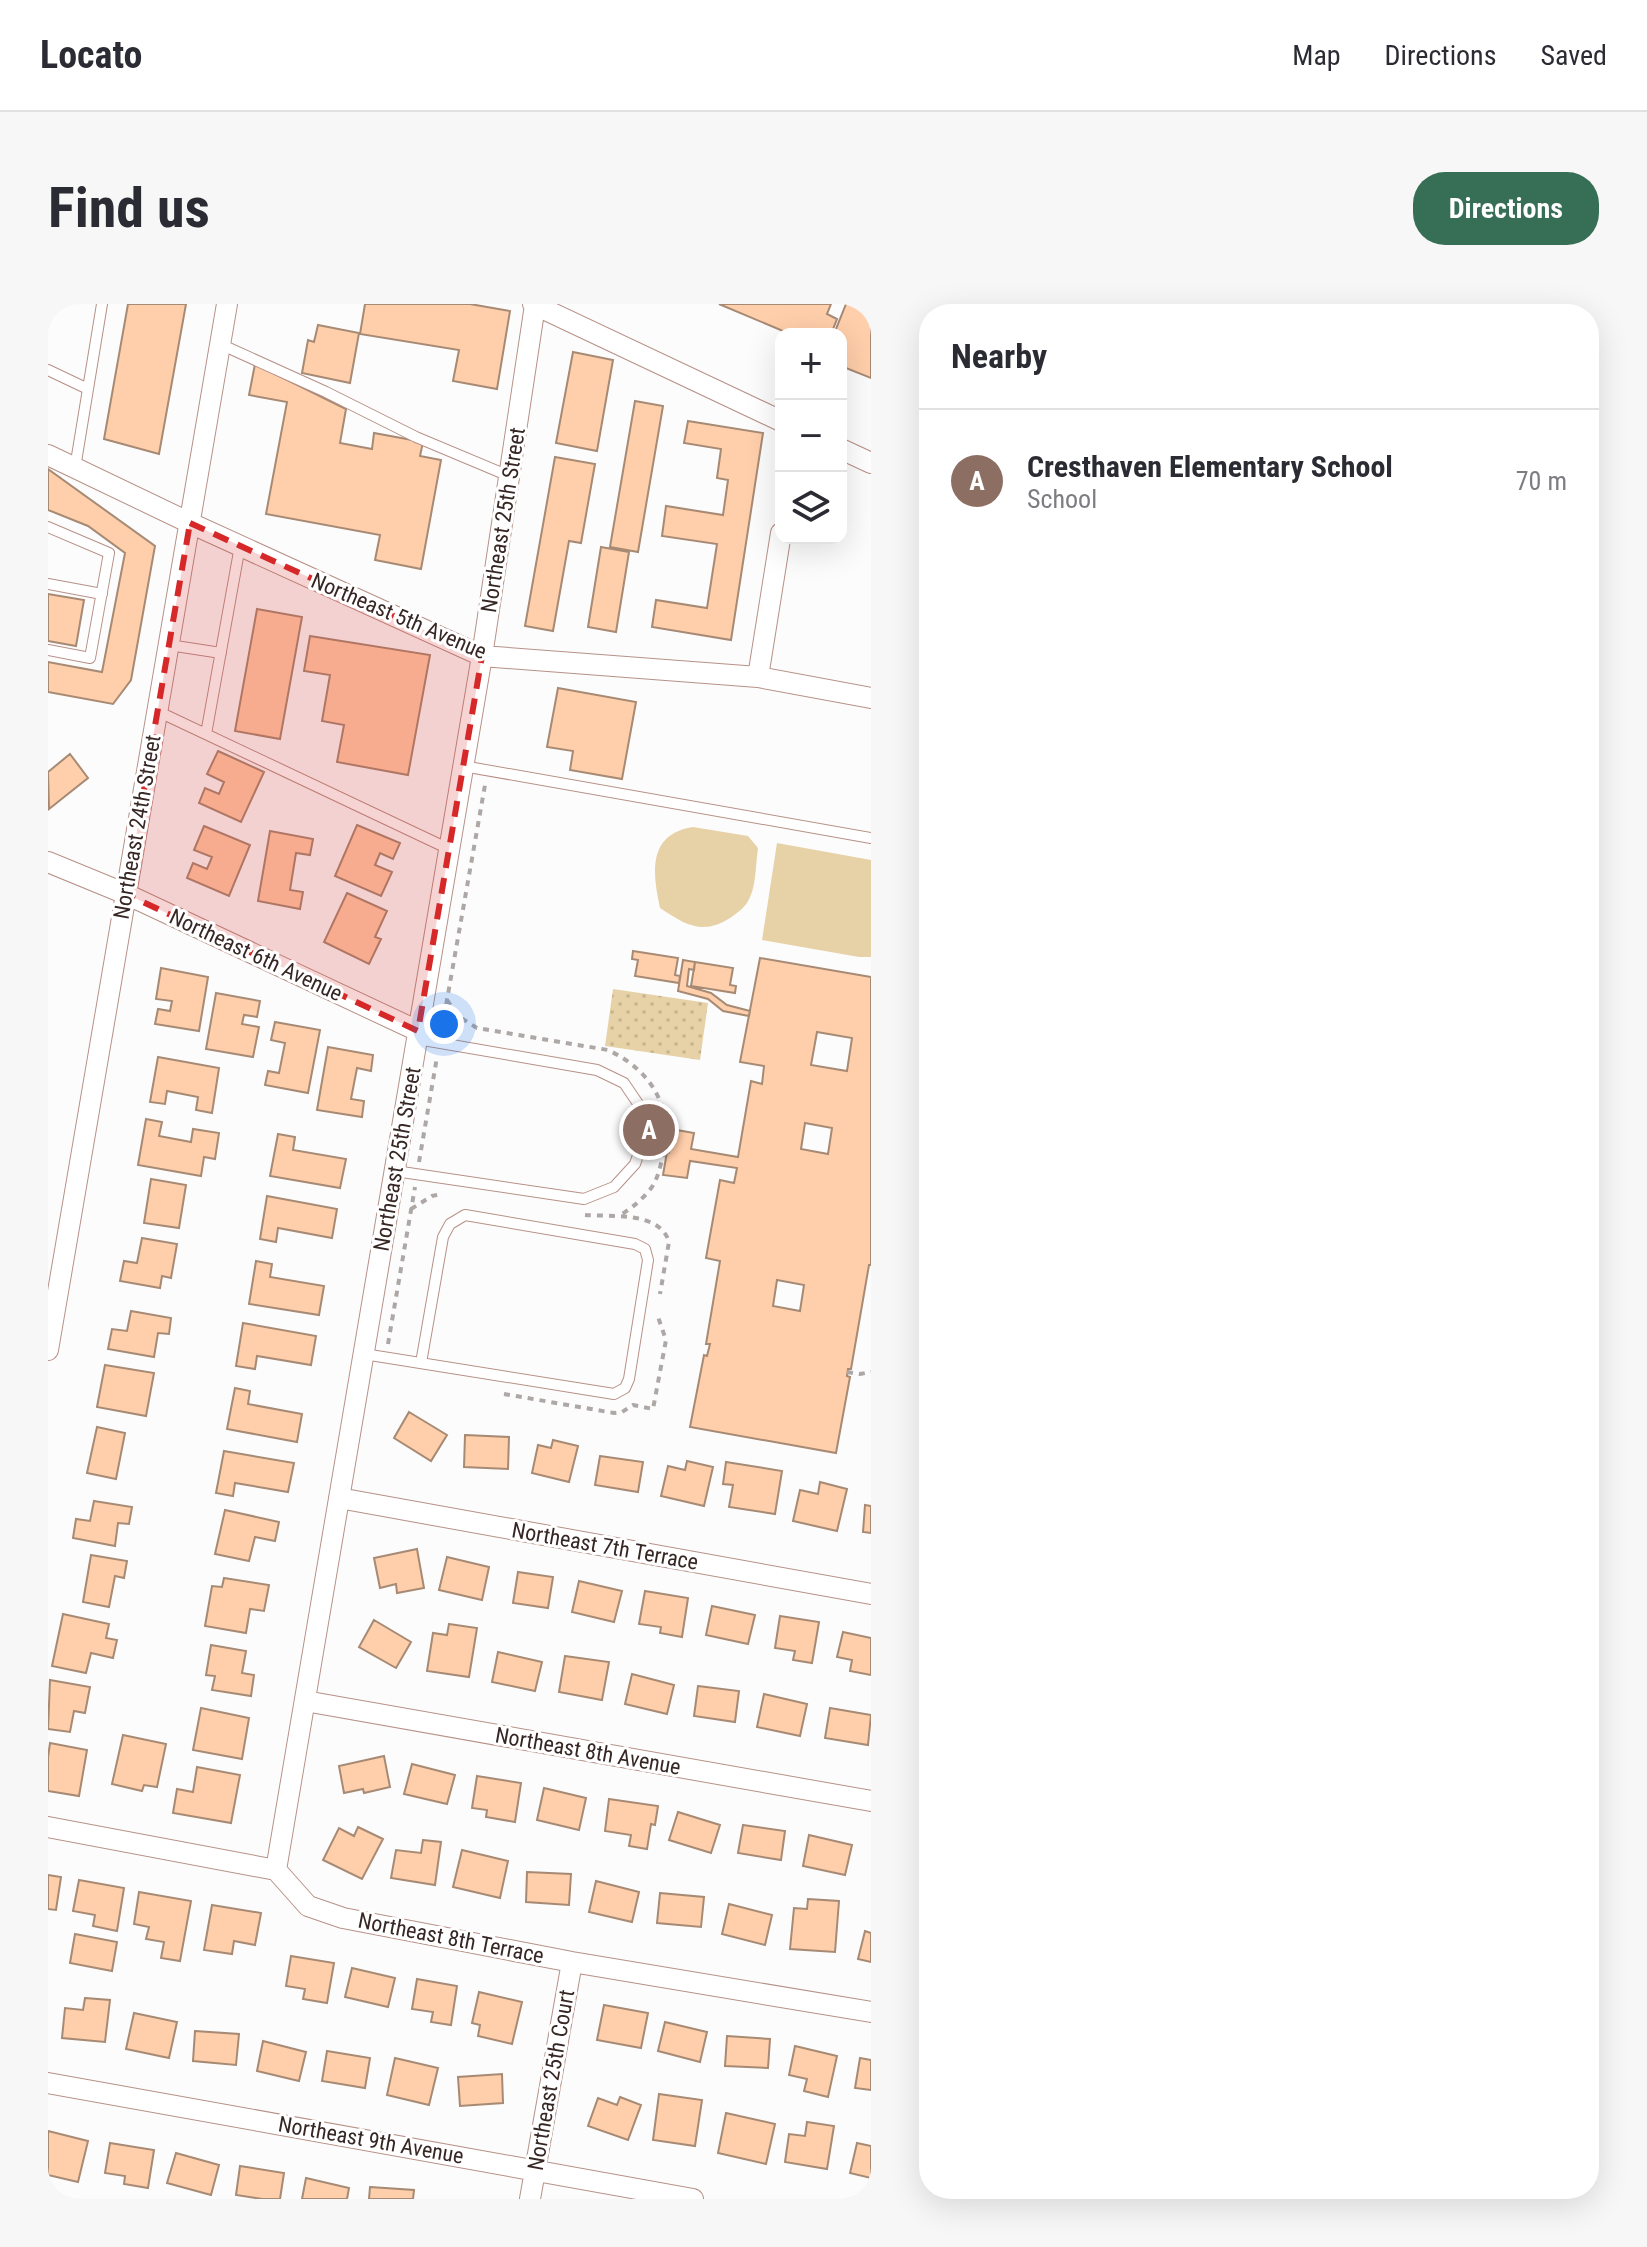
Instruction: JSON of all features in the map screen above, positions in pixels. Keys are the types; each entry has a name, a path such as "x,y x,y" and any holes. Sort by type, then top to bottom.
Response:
{"street":[{"name":"Northeast 24th Street","path":"48,1350 227,304"},
{"path":"534,304 775,418"},
{"name":"Northeast 25th Street","path":"276,1870 482,656 534,304"},
{"path":"847,452 871,463"},
{"name":"Northeast 5th Avenue","path":"48,455 482,656 758,677 871,698"},
{"path":"758,677 779,544"},
{"name":"Northeast 6th Avenue","path":"48,862 126,894 418,1035"},
{"name":"Northeast 7th Terrace","path":"339,1498 871,1594"},
{"name":"Northeast 8th Avenue","path":"305,1701 871,1801"},
{"path":"48,1827 276,1870"},
{"name":"Northeast 8th Terrace","path":"276,1870 308,1906 343,1918 572,1962 871,2012"},
{"name":"Northeast 25th Court","path":"530,2199 572,1962"},
{"name":"Northeast 9th Avenue","path":"48,2083 693,2199"}],"lane":[{"path":"75,468 102,304"},
{"path":"220,344 416,437 509,476"},
{"path":"48,370 88,389"},
{"path":"48,527 109,553 90,658 48,650"},
{"path":"206,734 240,546"},
{"path":"48,584 102,594"},
{"path":"169,645 221,653"},
{"path":"157,711 449,849"},
{"path":"463,766 871,838"},
{"path":"395,1171 584,1199 614,1187 635,1164 644,1138 641,1108 624,1083 611,1076 597,1070 440,1042 418,1035"},
{"path":"364,1354 614,1394 625,1388 629,1379 648,1260 645,1249 635,1244 465,1215 450,1224 443,1237 421,1363"}],"path":[{"path":"386,1358 487,771"},
{"path":"447,1000 458,1016 477,1028 608,1050 627,1059 643,1073 657,1095 665,1116 667,1135 661,1168 653,1186 635,1206 617,1218"},
{"path":"664,1151 676,1153"},
{"path":"499,1393 614,1413 633,1405 653,1409 666,1340 656,1317 669,1242 666,1234 650,1221 579,1215 572,1233"},
{"path":"847,1372 871,1372"}],"highlighted area":[{"path":"190,523 482,656 418,1031 126,894"}],"shaded area":[{"path":"693,827 748,836 758,848 754,887 749,900 733,916 713,926 687,924 660,908 655,868 661,846 678,831"},
{"path":"777,843 871,860 871,957 762,940"},
{"path":"613,989 708,1003 700,1060 605,1046"}],"building":[{"path":"128,304 186,304 159,454 104,439"},
{"path":"365,304 470,304 510,311 497,389 453,381 459,350 360,334"},
{"path":"719,304 831,304 827,314 837,319 833,328 776,328"},
{"path":"846,304 871,304 871,378 847,368 847,328 836,328"},
{"path":"318,325 359,333 350,383 302,373 308,340 314,342"},
{"path":"573,352 613,360 597,451 556,443"},
{"path":"255,364 346,409 340,443 372,449 374,433 423,442 420,456 441,460 421,569 375,560 380,535 266,514 287,402 249,395"},
{"path":"635,401 663,406 638,552 610,547"},
{"path":"688,421 763,433 731,640 652,627 656,600 707,608 717,544 662,536 666,506 723,515 728,480 717,478 721,449 684,443"},
{"path":"555,457 595,464 581,543 569,541 553,631 525,626"},
{"path":"48,469 155,546 131,680 113,704 48,692 48,662 102,672 125,553 88,526 48,510"},
{"path":"601,547 629,552 616,632 588,627"},
{"path":"48,594 84,600 76,646 48,641"},
{"path":"257,609 302,617 280,739 235,731"},
{"path":"310,636 430,655 408,775 337,762 344,725 322,721 330,675 304,671"},
{"path":"558,688 636,702 622,779 570,770 573,751 547,747"},
{"path":"218,751 264,772 241,822 199,803 205,788 219,794 224,782 207,774"},
{"path":"70,754 88,778 49,809 48,772"},
{"path":"357,825 400,843 393,859 380,853 375,865 392,872 381,896 335,876"},
{"path":"204,826 250,845 229,896 187,878 193,863 207,869 212,857 194,850"},
{"path":"270,831 313,839 310,855 296,853 290,890 303,892 300,909 258,901"},
{"path":"347,893 387,911 375,937 381,939 369,964 324,942"},
{"path":"633,951 678,958 675,975 680,976 679,983 635,976 638,960 632,959"},
{"path":"760,958 871,977 871,1265 851,1369 848,1369 847,1376 850,1377 836,1453 690,1427 704,1355 707,1356 710,1344 706,1344 720,1261 706,1258 720,1180 734,1183 737,1168 690,1161 687,1178 663,1175 671,1129 694,1133 691,1149 738,1157 751,1081 762,1084 764,1066 740,1062","holes":["817,1032 852,1038 847,1071 811,1065","805,1123 832,1128 828,1154 801,1149","777,1280 804,1285 800,1311 773,1306"]},
{"path":"683,960 695,962 694,970 689,969 687,986 711,993 727,1005 750,1011 749,1016 723,1011 708,999 678,991"},
{"path":"695,962 733,968 730,985 736,986 735,993 691,986"},
{"path":"161,968 208,977 199,1031 155,1024 158,1009 170,1011 172,1001 156,999"},
{"path":"216,993 260,1001 257,1017 244,1015 242,1024 259,1027 253,1057 206,1049"},
{"path":"275,1022 320,1030 308,1093 265,1085 268,1071 279,1073 285,1043 271,1040"},
{"path":"328,1047 373,1055 371,1071 357,1068 351,1099 364,1101 362,1117 317,1110"},
{"path":"158,1057 219,1068 212,1113 196,1110 198,1097 167,1091 165,1104 150,1102"},
{"path":"146,1119 162,1122 159,1136 191,1142 193,1129 219,1133 215,1159 204,1157 201,1176 138,1165"},
{"path":"278,1134 295,1137 293,1150 346,1159 340,1188 270,1176"},
{"path":"151,1179 186,1185 179,1228 144,1223"},
{"path":"267,1196 337,1209 332,1238 278,1228 276,1242 260,1239"},
{"path":"142,1238 177,1244 171,1278 162,1276 160,1288 120,1281 124,1261 137,1263"},
{"path":"256,1261 272,1264 270,1277 324,1286 319,1315 249,1304"},
{"path":"131,1311 171,1318 169,1334 158,1333 154,1357 108,1349 112,1329 127,1331"},
{"path":"243,1323 316,1336 311,1365 257,1356 255,1369 236,1366"},
{"path":"105,1365 154,1373 146,1416 97,1407"},
{"path":"235,1388 250,1391 248,1404 302,1414 297,1442 227,1429"},
{"path":"409,1412 447,1435 431,1461 394,1438"},
{"path":"97,1427 125,1433 116,1479 87,1473"},
{"path":"465,1435 509,1437 508,1469 464,1467"},
{"path":"553,1440 578,1446 569,1482 532,1473 538,1445 551,1448"},
{"path":"224,1451 294,1463 288,1492 235,1483 233,1496 216,1493"},
{"path":"600,1456 643,1462 638,1492 595,1485"},
{"path":"687,1461 713,1467 704,1506 661,1496 668,1466 685,1470"},
{"path":"726,1462 782,1471 775,1514 729,1507 733,1485 723,1484"},
{"path":"820,1482 847,1489 837,1531 793,1521 800,1490 818,1494"},
{"path":"94,1501 132,1507 129,1524 118,1523 115,1546 73,1538 76,1519 90,1521"},
{"path":"865,1505 871,1506 871,1533 863,1532"},
{"path":"225,1510 279,1522 275,1541 255,1537 249,1561 215,1554"},
{"path":"417,1549 424,1588 397,1593 396,1584 380,1588 374,1558"},
{"path":"91,1555 127,1561 124,1578 115,1576 109,1607 83,1602"},
{"path":"447,1557 489,1567 482,1600 439,1590"},
{"path":"518,1572 553,1577 548,1608 513,1603"},
{"path":"224,1578 269,1585 264,1611 250,1609 246,1633 205,1626 212,1586 222,1587"},
{"path":"579,1581 622,1591 614,1622 572,1612"},
{"path":"645,1591 688,1598 682,1637 660,1633 661,1627 639,1624"},
{"path":"712,1606 755,1615 748,1644 706,1635"},
{"path":"63,1614 109,1624 106,1638 117,1640 113,1658 91,1653 86,1673 52,1666"},
{"path":"780,1616 819,1622 812,1663 793,1660 795,1651 775,1648"},
{"path":"374,1620 411,1642 396,1668 359,1647"},
{"path":"449,1624 477,1628 469,1677 427,1671 433,1633 447,1635"},
{"path":"843,1632 871,1638 871,1675 850,1671 852,1660 837,1657"},
{"path":"211,1645 246,1651 242,1673 254,1675 251,1696 212,1690 215,1676 206,1675"},
{"path":"498,1652 542,1662 535,1691 492,1682"},
{"path":"565,1656 609,1662 602,1700 559,1692"},
{"path":"632,1674 674,1685 667,1714 625,1704"},
{"path":"50,1680 90,1687 85,1713 74,1711 70,1732 48,1729"},
{"path":"698,1686 739,1691 735,1722 694,1716"},
{"path":"764,1694 807,1704 800,1736 757,1727"},
{"path":"201,1708 249,1718 242,1759 193,1750"},
{"path":"830,1708 871,1715 868,1745 825,1738"},
{"path":"123,1735 166,1744 157,1787 144,1785 142,1791 112,1784"},
{"path":"50,1743 87,1750 79,1796 48,1791"},
{"path":"384,1756 390,1787 364,1793 363,1789 344,1793 339,1766"},
{"path":"412,1764 455,1775 447,1804 404,1794"},
{"path":"197,1767 240,1775 231,1823 173,1813 177,1789 193,1792"},
{"path":"477,1776 521,1783 515,1822 486,1817 487,1810 472,1808"},
{"path":"544,1788 586,1798 579,1830 537,1820"},
{"path":"609,1799 658,1806 647,1849 629,1846 631,1835 605,1831"},
{"path":"678,1812 720,1825 711,1853 669,1840"},
{"path":"743,1825 785,1831 781,1860 738,1853"},
{"path":"358,1827 383,1839 362,1879 323,1860 339,1828 354,1836"},
{"path":"809,1835 852,1845 845,1875 803,1866"},
{"path":"423,1840 441,1842 435,1885 391,1878 396,1850 421,1853"},
{"path":"462,1850 508,1861 500,1898 453,1887"},
{"path":"527,1872 571,1874 569,1905 526,1902"},
{"path":"48,1875 61,1877 56,1910 48,1909"},
{"path":"79,1880 124,1888 117,1931 93,1926 95,1915 73,1911"},
{"path":"596,1881 639,1892 632,1922 589,1912"},
{"path":"139,1892 191,1901 180,1961 161,1958 164,1942 146,1939 149,1927 134,1924"},
{"path":"660,1893 704,1897 701,1927 657,1923"},
{"path":"808,1899 839,1901 835,1952 790,1949 794,1908 807,1909"},
{"path":"729,1904 772,1915 765,1945 722,1934"},
{"path":"212,1905 261,1913 255,1945 234,1941 232,1954 204,1950"},
{"path":"865,1931 871,1933 871,1962 858,1959"},
{"path":"75,1934 117,1942 112,1971 70,1963"},
{"path":"291,1956 334,1963 327,2003 303,1999 305,1989 286,1986"},
{"path":"352,1968 395,1978 388,2007 345,1997"},
{"path":"417,1979 457,1986 451,2025 431,2022 433,2012 412,2009"},
{"path":"479,1992 522,2002 512,2044 478,2036 480,2025 472,2023"},
{"path":"85,1998 110,2000 105,2042 62,2038 65,2008 83,2010"},
{"path":"604,2005 648,2013 641,2048 597,2040"},
{"path":"134,2013 177,2022 169,2058 126,2049"},
{"path":"665,2022 707,2032 700,2062 658,2051"},
{"path":"195,2031 239,2034 236,2065 193,2061"},
{"path":"727,2036 770,2039 768,2068 725,2066"},
{"path":"263,2041 306,2052 299,2081 257,2071"},
{"path":"795,2046 837,2056 828,2097 804,2091 807,2079 789,2075"},
{"path":"327,2051 370,2058 365,2088 322,2081"},
{"path":"395,2058 438,2068 429,2105 387,2095"},
{"path":"860,2058 871,2060 871,2090 855,2088"},
{"path":"502,2074 503,2103 460,2106 458,2077"},
{"path":"659,2094 702,2100 695,2146 653,2140"},
{"path":"620,2097 641,2105 628,2140 588,2126 598,2098 617,2105"},
{"path":"726,2113 775,2124 766,2164 718,2153"},
{"path":"807,2122 834,2126 827,2169 785,2162 789,2134 805,2136"},
{"path":"48,2131 88,2141 78,2182 48,2175"},
{"path":"110,2143 154,2150 148,2188 124,2184 125,2176 105,2173"},
{"path":"857,2143 871,2146 871,2178 850,2173"},
{"path":"176,2153 219,2165 211,2195 167,2183"},
{"path":"240,2166 284,2173 280,2199 236,2195"},
{"path":"306,2178 349,2188 347,2199 302,2199"},
{"path":"370,2187 414,2190 413,2199 369,2199"}],"place":[{"name":"Cresthaven Elementary School","path":"649,1130"}]}
